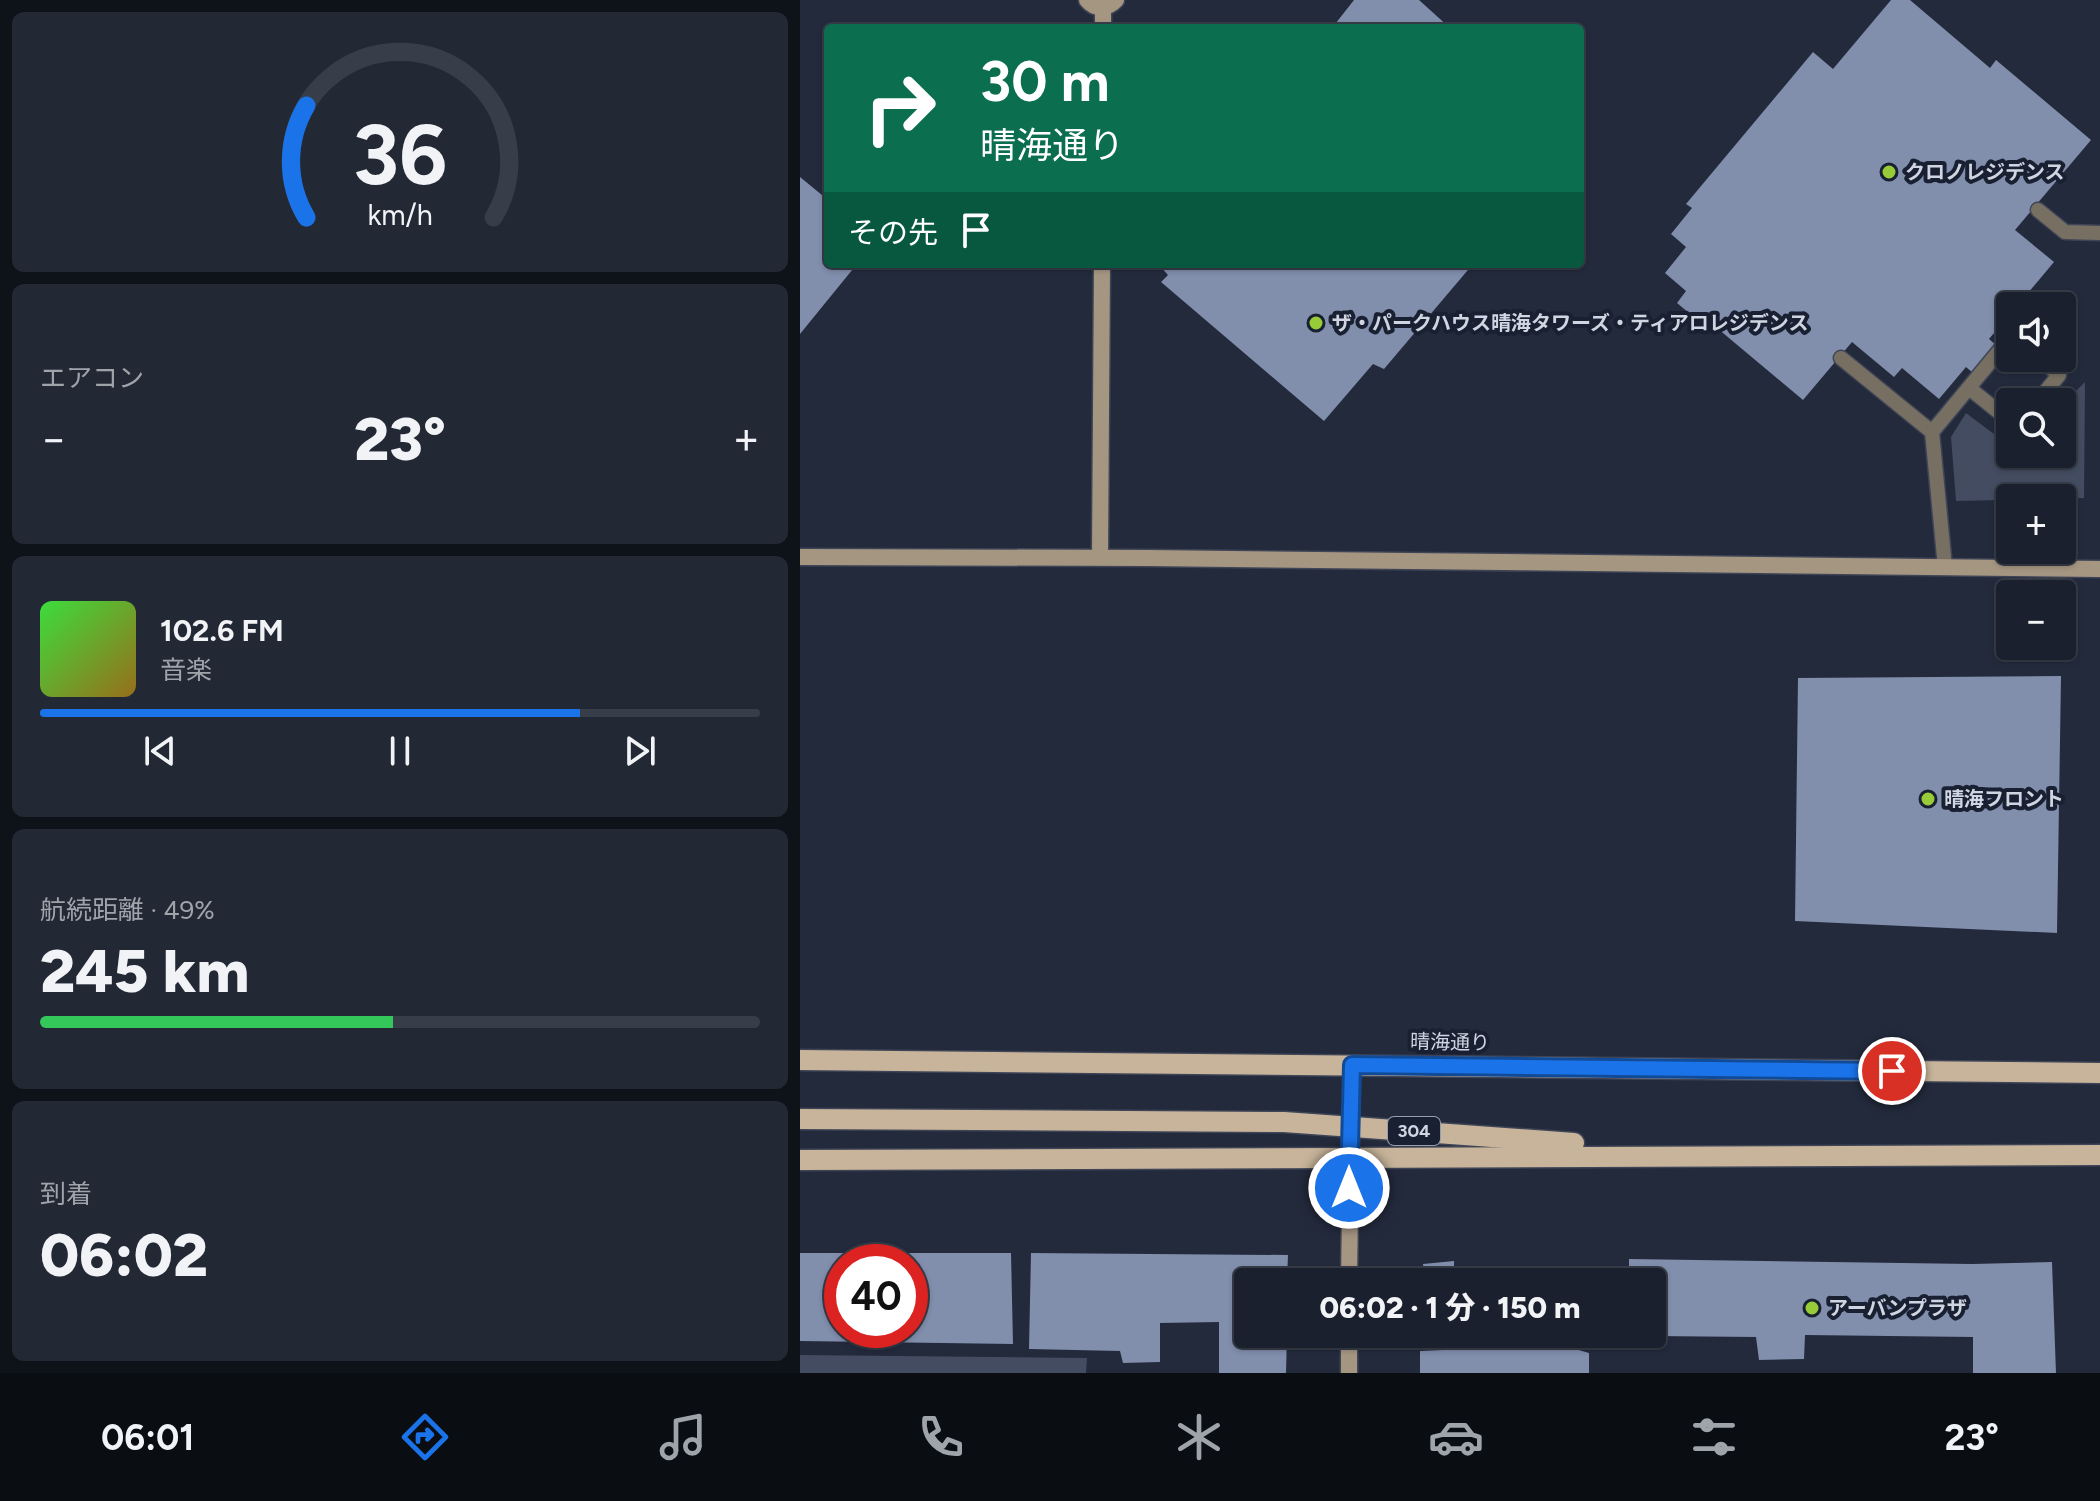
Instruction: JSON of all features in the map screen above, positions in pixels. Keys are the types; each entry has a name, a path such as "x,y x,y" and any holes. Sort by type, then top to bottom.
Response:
{"main road":[{"name":"晴海通り","path":"800,1060 2100,1073"},
{"name":"304","path":"800,1119 1284,1122 1726,1154"},
{"name":"304","path":"800,1160 1726,1154 2100,1155"}],"street":[{"path":"1102,2 1103,24"},
{"path":"1100,557 1102,268"},
{"path":"800,557 1100,557 2100,569"},
{"path":"1349,1268 1352,1065"},
{"path":"1349,1348 1349,1373"}],"lane":[{"path":"2038,210 2065,232 2100,233"},
{"path":"1932,432 1996,355"},
{"path":"1841,358 1932,432 1945,567"},
{"path":"2048,388 2059,375 2055,372"},
{"path":"1969,388 1996,410"}],"shaded area":[{"path":"2085,382 2084,498 2076,498 2076,484 1996,484 1996,500 1956,501 1951,437 1966,413 1996,436 1996,468 2076,468 2076,391"},
{"path":"800,1355 1087,1358 1086,1373 800,1373"}],"building":[{"path":"1354,0 1419,0 1446,24 1335,24"},
{"name":"クロノレジデンス","path":"1891,0 1910,0 1990,68 1996,60 2091,140 2015,230 2054,262 2029,292 1996,292 1996,331 1989,339 1996,345 1973,373 1966,367 1939,399 1902,368 1894,377 1852,342 1803,400 1717,328 1713,333 1677,303 1686,291 1665,273 1686,247 1671,234 1692,208 1686,204 1813,52 1833,69"},
{"path":"800,177 824,197 824,268 854,268 800,334"},
{"name":"ザ・パークハウス晴海タワーズ・ティアロレジデンス","path":"1162,268 1470,268 1384,369 1373,364 1324,421 1161,282 1168,275"},
{"name":"晴海フロント","path":"2061,676 2057,933 1795,921 1798,678"},
{"path":"800,1253 824,1253 824,1341 800,1341"},
{"path":"928,1253 1011,1253 1013,1344 928,1343"},
{"path":"1031,1253 1288,1255 1288,1268 1234,1268 1234,1348 1287,1348 1286,1373 1219,1373 1219,1322 1160,1323 1160,1362 1123,1363 1120,1351 1029,1349"},
{"name":"アーバンプラザ","path":"1629,1259 1972,1264 2052,1262 2056,1373 1973,1373 1973,1337 1805,1335 1804,1359 1759,1360 1756,1337 1666,1336 1666,1268 1629,1268"},
{"path":"1454,1261 1454,1268 1423,1268 1423,1264"},
{"path":"1572,1348 1589,1353 1589,1373 1420,1373 1420,1351"}],"place":[{"name":"クロノレジデンス","path":"1889,172"},
{"name":"ザ・パークハウス晴海タワーズ・ティアロレジデンス","path":"1316,323"},
{"name":"晴海フロント","path":"1928,799"},
{"name":"アーバンプラザ","path":"1812,1308"}],"route":[{"path":"1349,1188 1352,1065 1892,1071"}]}
